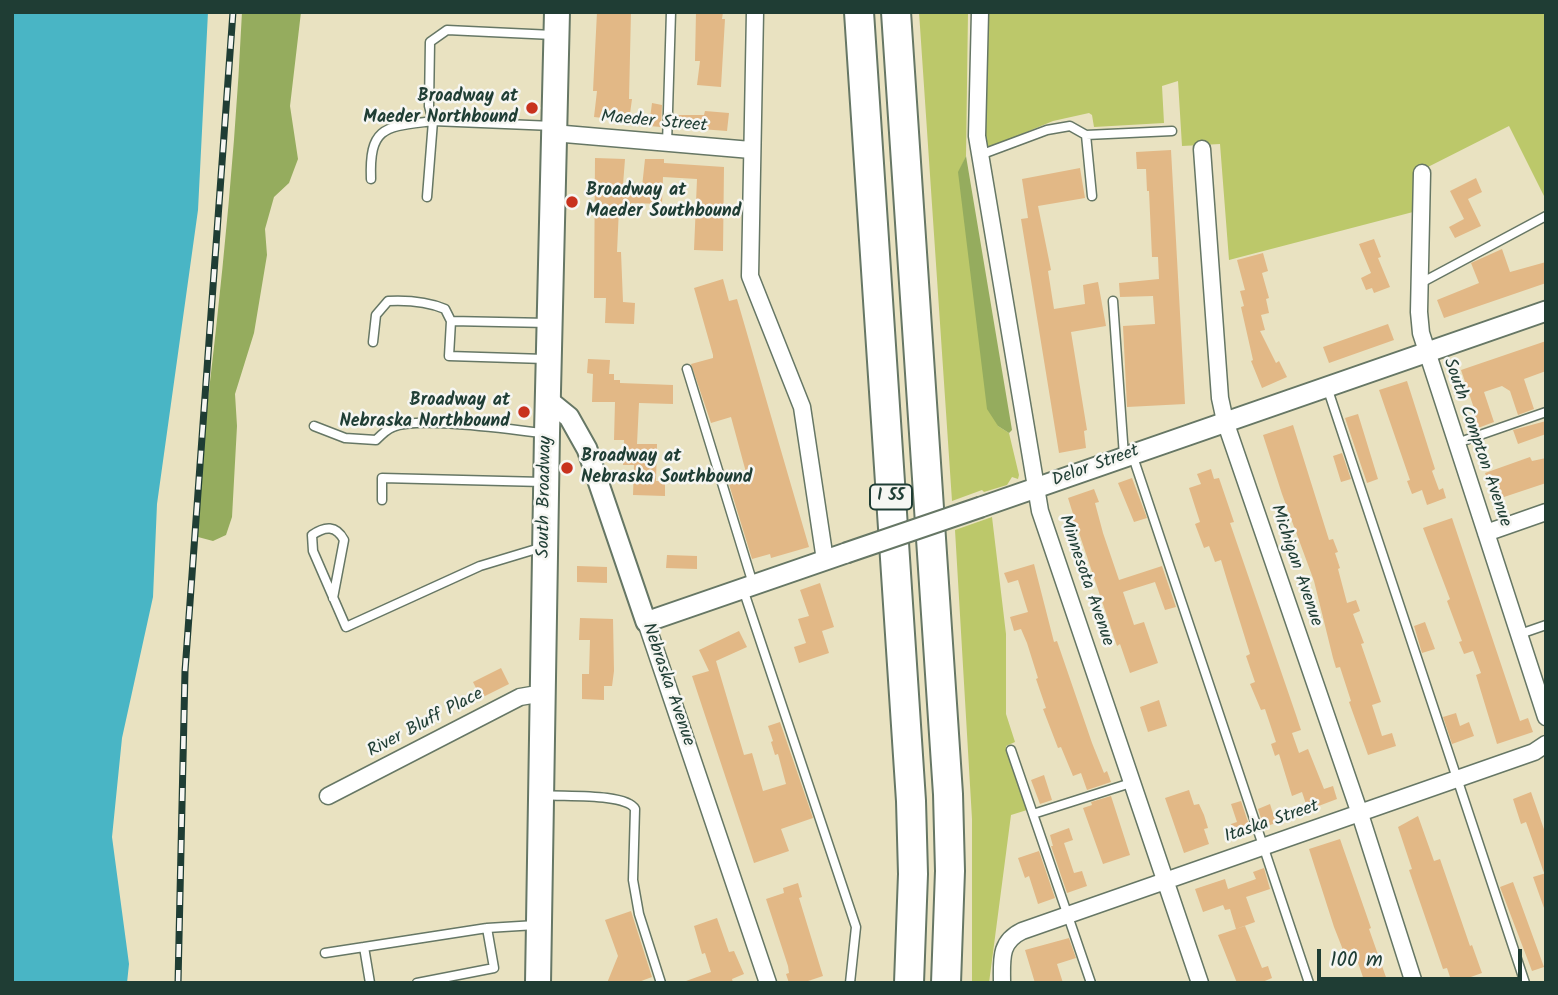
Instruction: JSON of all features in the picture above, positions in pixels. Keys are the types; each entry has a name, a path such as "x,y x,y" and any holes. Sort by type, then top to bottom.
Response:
{"highway":[{"name":"I 55","path":"859,12 911,801 913,874 909,983"},
{"name":"I 55","path":"896,12 948,794 950,871 946,983"}],"main road":[{"name":"South Broadway","path":"538,983 548,359 557,24"}],"street":[{"path":"755,12 750,276 802,407 825,560"},
{"name":"Minnesota Avenue","path":"980,12 977,136 1040,511 1200,983"},
{"name":"Maeder Street","path":"554,130 667,144 751,150"},
{"name":"Michigan Avenue","path":"1202,149 1220,398 1225,421 1360,814 1413,983"},
{"name":"South Compton Avenue","path":"1422,173 1419,312 1426,353 1546,717"},
{"name":"Delor Street","path":"646,622 1546,311"},
{"name":"Nebraska Avenue","path":"548,400 569,417 587,449 768,983"},
{"path":"1486,533 1546,512"},
{"name":"River Bluff Place","path":"328,796 520,697 543,693"},
{"name":"Itaska Street","path":"1002,983 1002,957 1009,937 1534,752 1546,744"}],"lane":[{"path":"667,144 671,12"},
{"path":"427,197 433,121 429,106 430,42 447,30 557,24"},
{"path":"371,179 370,154 378,135 395,126 433,121 554,130"},
{"path":"980,155 1047,131 1070,127 1086,135 1172,131"},
{"path":"1086,135 1092,196"},
{"path":"1419,284 1546,216"},
{"path":"373,342 376,315 388,301 408,300 434,304 445,309 451,321 449,356 548,359"},
{"path":"1113,302 1128,455 1309,983"},
{"path":"451,321 549,323"},
{"path":"688,369 748,588 856,927 850,983"},
{"path":"1327,387 1525,983"},
{"path":"1457,443 1546,412"},
{"path":"314,426 345,438 376,439 392,427 405,424 464,425 547,433"},
{"path":"382,500 382,478 546,482"},
{"path":"333,597 344,540 340,532 332,528 320,529 312,536 313,551 346,627 480,566 545,547"},
{"path":"1520,634 1546,625"},
{"path":"1011,750 1091,983"},
{"path":"1033,814 1133,782"},
{"path":"541,795 620,799 632,804 635,809 633,880 639,914 661,983"},
{"path":"325,953 487,928 539,925"},
{"path":"417,983 494,968 487,928"},
{"path":"364,947 370,983"}],"green space":[{"path":"242,12 301,12 290,106 298,159 289,183 274,197 265,229 267,255 254,333 235,394 237,426 232,517 226,535 213,541 198,537 193,524 229,205"},
{"path":"919,12 968,12 966,156 959,172 998,426 1009,433 1019,475 1018,479 1012,477 1007,485 984,492 982,490 952,501"},
{"path":"986,12 1546,12 1546,200 1509,126 1416,173 1413,212 1229,260 1220,144 1182,146 1178,81 1162,86 1164,123 1094,127 1092,115 1089,113 1053,121 990,147 984,146"},
{"path":"966,156 1012,430 1009,433 998,426 987,409 958,172"},
{"path":"992,517 1006,634 1006,714 1015,742 1006,746 1027,810 1011,815 989,983 972,983 972,819 955,530"}],"water":[{"path":"12,12 208,12 198,210 157,504 153,597 122,738 112,837 129,964 127,983 12,983"}],"building":[{"path":"597,12 631,12 629,99 632,99 629,121 594,117 597,91 593,91"},
{"path":"696,12 723,12 722,19 725,19 721,87 697,85 700,61 695,61"},
{"path":"652,103 662,105 661,127 649,126"},
{"path":"705,111 729,113 727,131 674,127 674,115 704,115"},
{"path":"1171,150 1185,404 1127,407 1123,326 1155,324 1153,296 1120,297 1119,283 1159,279 1158,257 1152,257 1146,169 1137,169 1136,152"},
{"path":"595,158 625,159 623,185 642,187 645,159 724,167 723,251 694,250 697,179 663,177 662,204 631,203 631,208 619,208 617,252 621,252 623,302 635,303 634,324 605,323 606,298 594,298"},
{"path":"1080,168 1085,198 1038,206 1051,270 1048,271 1054,309 1085,304 1083,285 1098,282 1106,326 1071,332 1087,430 1084,431 1086,448 1059,453 1021,219 1028,218 1022,179"},
{"path":"1476,178 1482,192 1468,199 1481,226 1455,238 1449,227 1464,219 1450,191"},
{"path":"1374,239 1381,257 1378,258 1390,287 1374,293 1372,288 1366,290 1361,278 1371,273 1359,244"},
{"path":"1502,249 1510,272 1546,262 1546,283 1444,318 1437,300 1479,283 1471,263"},
{"path":"1263,253 1268,271 1262,273 1269,298 1266,299 1269,313 1261,315 1265,330 1260,331 1276,363 1279,361 1287,377 1262,388 1251,361 1253,360 1241,307 1244,306 1240,291 1245,290 1237,260"},
{"path":"723,279 729,301 737,299 809,547 771,558 770,554 752,559 728,481 747,476 731,417 711,423 691,364 713,358 694,288"},
{"path":"1388,324 1394,340 1329,363 1323,347"},
{"path":"1546,341 1546,371 1524,379 1534,409 1518,415 1510,391 1502,386 1484,392 1494,422 1478,428 1461,370"},
{"path":"588,359 610,360 609,374 614,374 614,380 620,380 620,383 673,385 673,404 639,403 637,444 657,444 656,481 665,481 665,496 633,495 634,465 623,465 624,440 614,440 615,402 592,402 593,374 587,373"},
{"path":"1407,381 1435,469 1432,471 1439,490 1443,488 1446,498 1427,505 1422,490 1412,494 1407,481 1410,480 1379,390"},
{"path":"1358,414 1378,479 1367,483 1345,418"},
{"path":"1546,421 1546,434 1518,444 1513,430"},
{"path":"1293,425 1329,540 1333,539 1338,552 1335,553 1347,603 1356,600 1360,611 1353,614 1381,702 1372,705 1382,736 1392,733 1396,746 1368,755 1340,667 1336,668 1314,581 1263,435"},
{"path":"1342,453 1351,479 1341,482 1333,456"},
{"path":"1530,457 1532,461 1546,458 1546,483 1495,500 1485,473"},
{"path":"1211,469 1214,479 1219,478 1234,522 1230,523 1301,730 1292,733 1299,753 1308,749 1324,789 1333,786 1337,799 1308,810 1302,792 1292,796 1279,754 1275,756 1271,744 1276,742 1265,709 1261,710 1250,684 1255,682 1246,656 1250,654 1221,560 1215,562 1209,546 1204,548 1195,524 1200,522 1189,488 1201,484 1197,474"},
{"path":"1132,478 1147,518 1134,522 1118,483"},
{"path":"1094,489 1099,502 1095,503 1103,533 1119,580 1162,566 1176,607 1165,610 1155,582 1123,592 1134,625 1144,622 1158,663 1130,673 1120,644 1117,646 1077,527 1072,529 1069,519 1074,517 1068,498"},
{"path":"1452,518 1520,721 1528,718 1533,732 1497,744 1476,675 1481,673 1473,651 1464,654 1459,642 1462,641 1447,601 1450,599 1423,528"},
{"path":"667,555 697,556 697,569 666,568"},
{"path":"1034,564 1054,642 1057,641 1092,743 1104,773 1107,771 1111,782 1087,790 1081,773 1073,776 1061,747 1058,748 1043,709 1046,708 1027,643 1021,629 1014,631 1010,617 1028,612 1018,580 1008,583 1004,573"},
{"path":"577,566 607,567 607,583 577,582"},
{"path":"820,583 834,627 822,631 829,653 799,663 794,647 806,643 798,619 809,616 800,590"},
{"path":"580,618 613,619 614,671 612,686 604,686 604,700 582,699 582,674 589,674 590,640 579,640"},
{"path":"1425,622 1435,649 1422,653 1414,626"},
{"path":"739,631 747,647 716,661 744,755 752,753 763,791 786,784 768,726 780,722 813,818 781,829 789,851 754,863 692,676 709,671 699,650"},
{"path":"501,668 509,684 481,698 473,682"},
{"path":"1159,700 1167,726 1148,732 1140,707"},
{"path":"1456,713 1460,726 1469,722 1474,736 1452,744 1443,717"},
{"path":"1044,775 1052,800 1040,804 1031,780"},
{"path":"1189,790 1194,805 1199,804 1204,815 1208,828 1204,829 1209,844 1184,853 1165,798"},
{"path":"1531,792 1546,835 1544,873 1526,822 1521,824 1513,799"},
{"path":"1111,796 1130,855 1103,864 1083,808 1092,805 1091,802"},
{"path":"1241,801 1251,831 1235,836 1231,824 1237,822 1231,804"},
{"path":"1270,804 1276,823 1264,827 1258,809"},
{"path":"1418,816 1434,861 1440,859 1482,973 1454,983 1447,968 1443,969 1409,870 1412,869 1398,827"},
{"path":"1069,828 1073,840 1064,843 1074,873 1082,871 1087,886 1067,893 1051,846 1050,835"},
{"path":"1340,839 1388,983 1365,983 1356,957 1347,960 1334,927 1309,849"},
{"path":"1039,851 1055,898 1038,904 1029,876 1025,878 1018,858"},
{"path":"1264,868 1270,889 1246,897 1255,922 1236,929 1230,909 1225,910 1223,905 1203,912 1195,889 1225,879 1228,889 1256,879 1253,872"},
{"path":"1546,873 1546,908 1544,908 1533,877"},
{"path":"1513,882 1544,967 1532,971 1500,887"},
{"path":"798,883 802,897 799,898 823,976 802,983 789,983 786,974 789,973 788,966 766,899 784,893 783,888"},
{"path":"631,911 652,977 636,983 607,983 618,956 605,920"},
{"path":"717,918 729,952 734,951 744,974 732,979 733,983 686,983 711,972 705,953 702,954 694,926"},
{"path":"1245,926 1262,968 1268,966 1272,978 1260,983 1237,983 1218,935"},
{"path":"1069,938 1076,958 1057,964 1063,983 1035,983 1025,950"}],"railway":[{"path":"178,983 185,671 233,12"}],"place":[{"name":"Broadway at Maeder Northbound","path":"532,108"},
{"name":"Broadway at Maeder Southbound","path":"572,202"},
{"name":"Broadway at Nebraska Northbound","path":"524,412"},
{"name":"Broadway at Nebraska Southbound","path":"567,468"}]}
